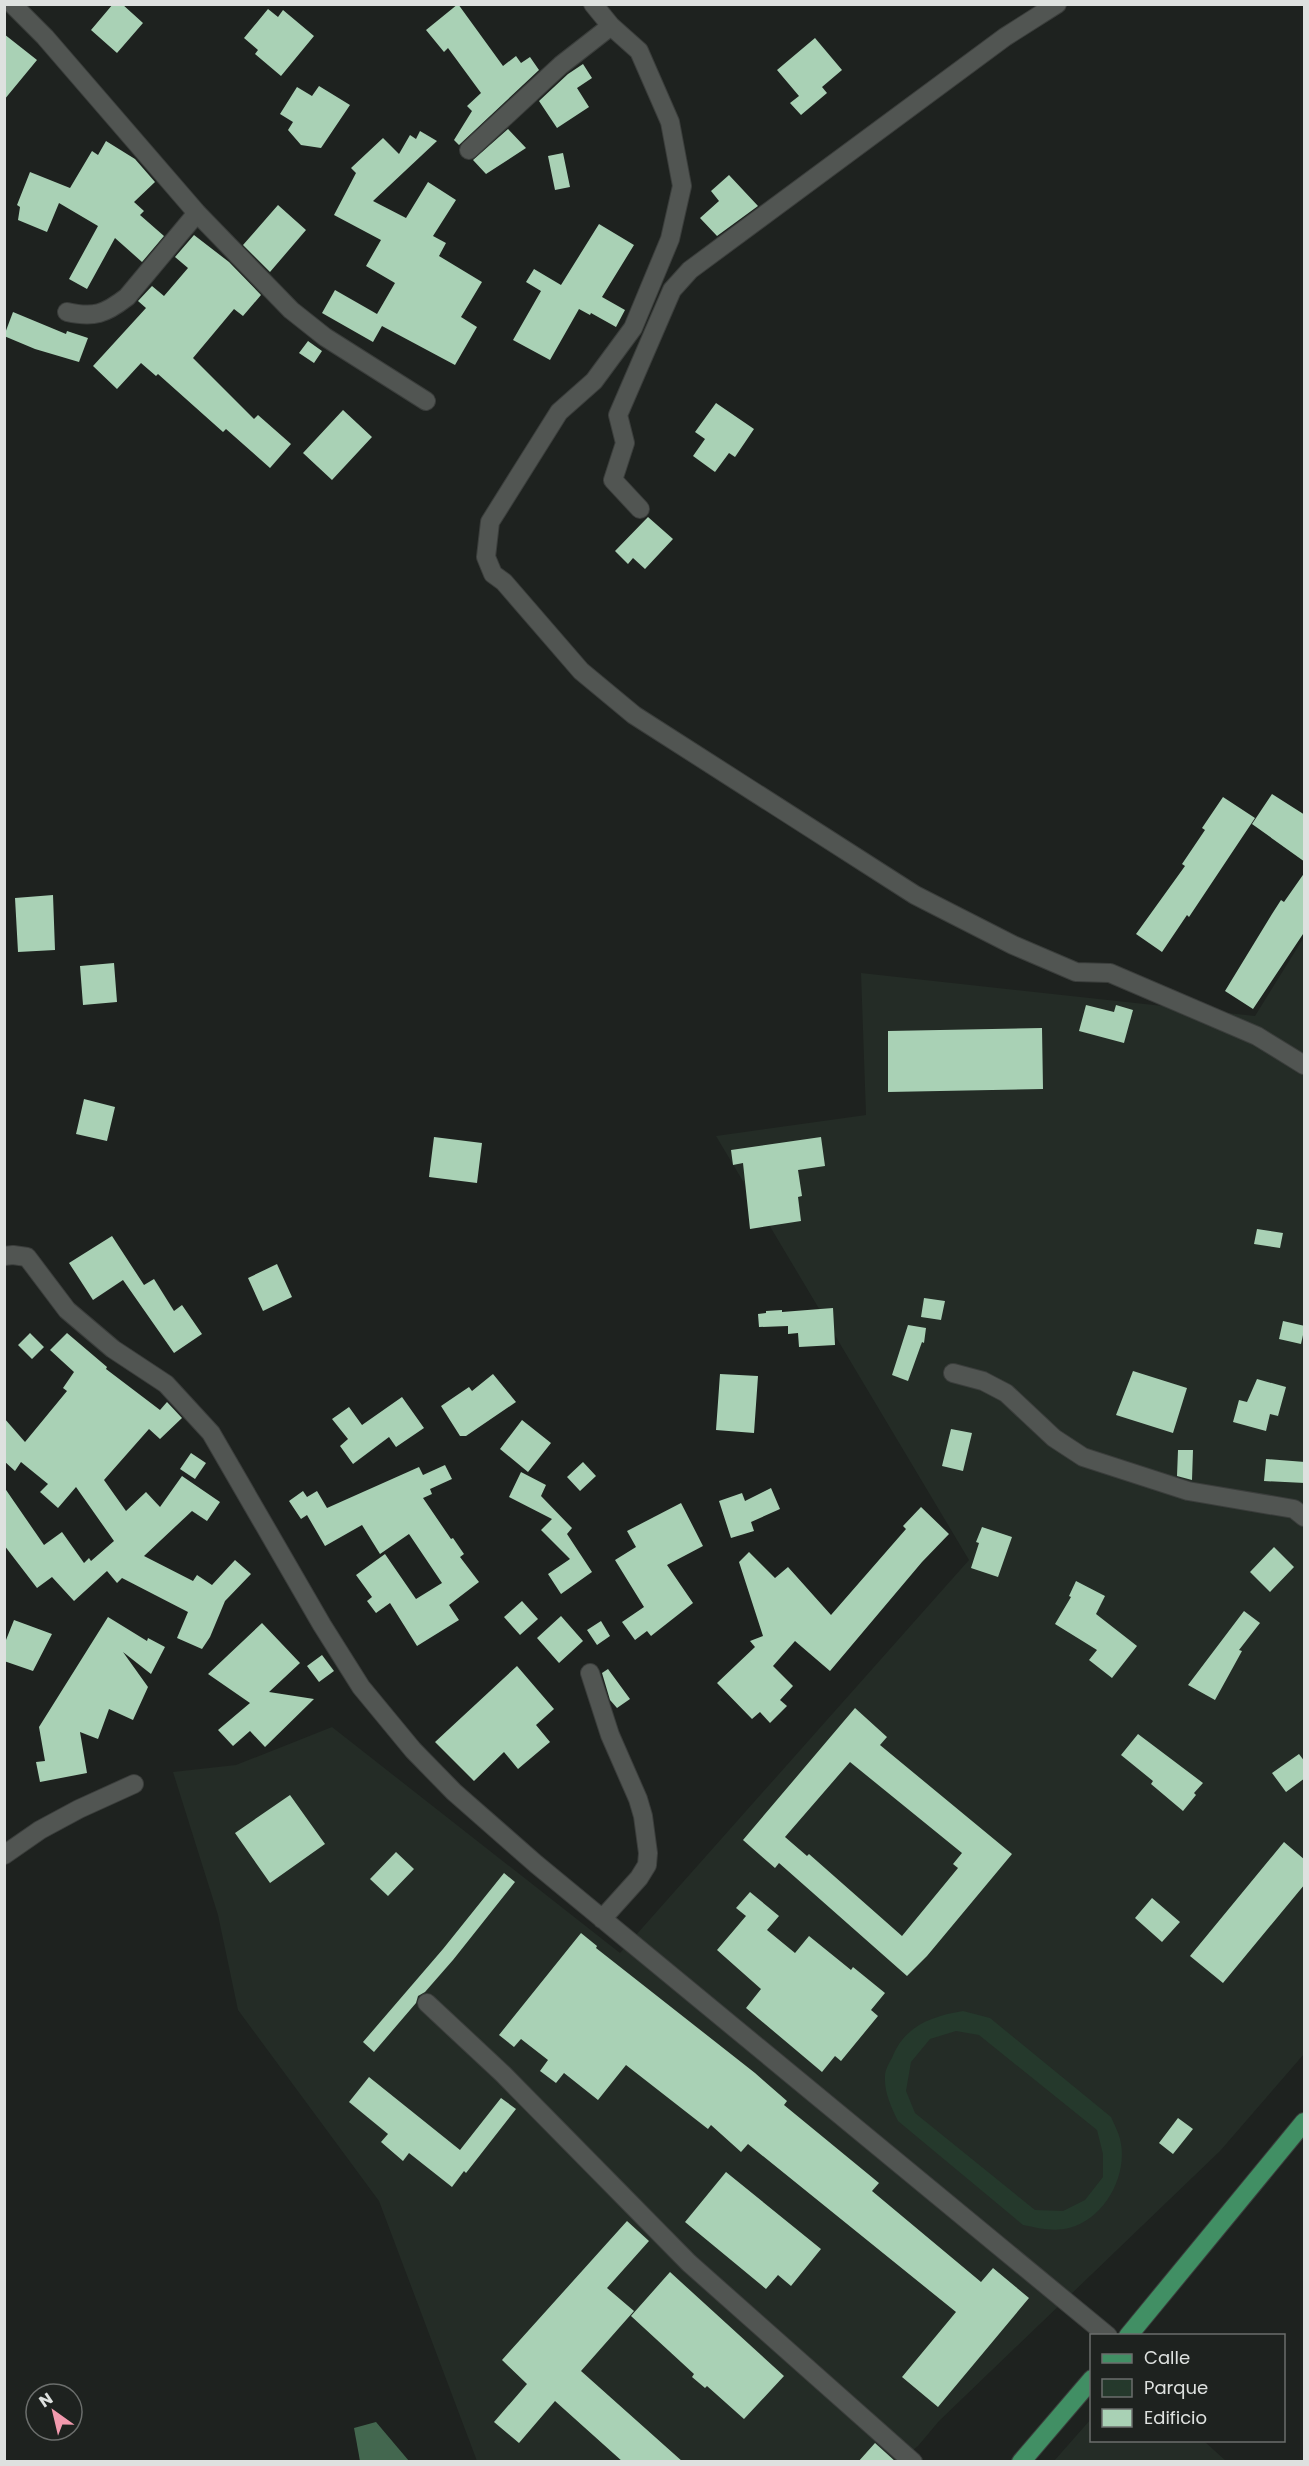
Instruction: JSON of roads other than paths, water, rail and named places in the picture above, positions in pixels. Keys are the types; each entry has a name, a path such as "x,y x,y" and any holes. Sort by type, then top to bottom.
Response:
{"main road":[{"path":"1130,2334 1305,2122"},
{"path":"1022,2462 1090,2381"}],"street":[{"path":"12,4 45,37 197,213 291,310 325,337 426,401"},
{"path":"593,4 611,26 639,51 670,122 682,186 670,239 633,328 594,381 559,412 490,522 486,557 493,574 504,582 581,671 634,715 915,895 1012,945 1076,972 1110,973 1257,1036 1305,1065"},
{"path":"640,509 613,480 625,443 618,416 672,290 679,281 690,270 1005,37 1057,4"},
{"path":"469,150 561,65 611,26"},
{"path":"67,312 88,316 115,307 127,297 197,213"},
{"path":"4,1256 27,1257 67,1310 113,1349 166,1384 211,1433 322,1625 362,1687 413,1750 454,1792 602,1919 1106,2334"},
{"path":"953,1373 983,1381 1006,1393 1054,1438 1083,1457 1162,1485 1294,1509 1305,1516"},
{"path":"590,1673 610,1735 638,1799 643,1816 648,1853 647,1865 639,1878 602,1919"},
{"path":"4,1855 40,1830 69,1814 134,1784"},
{"path":"427,2003 503,2074 688,2263 913,2462"}]}
